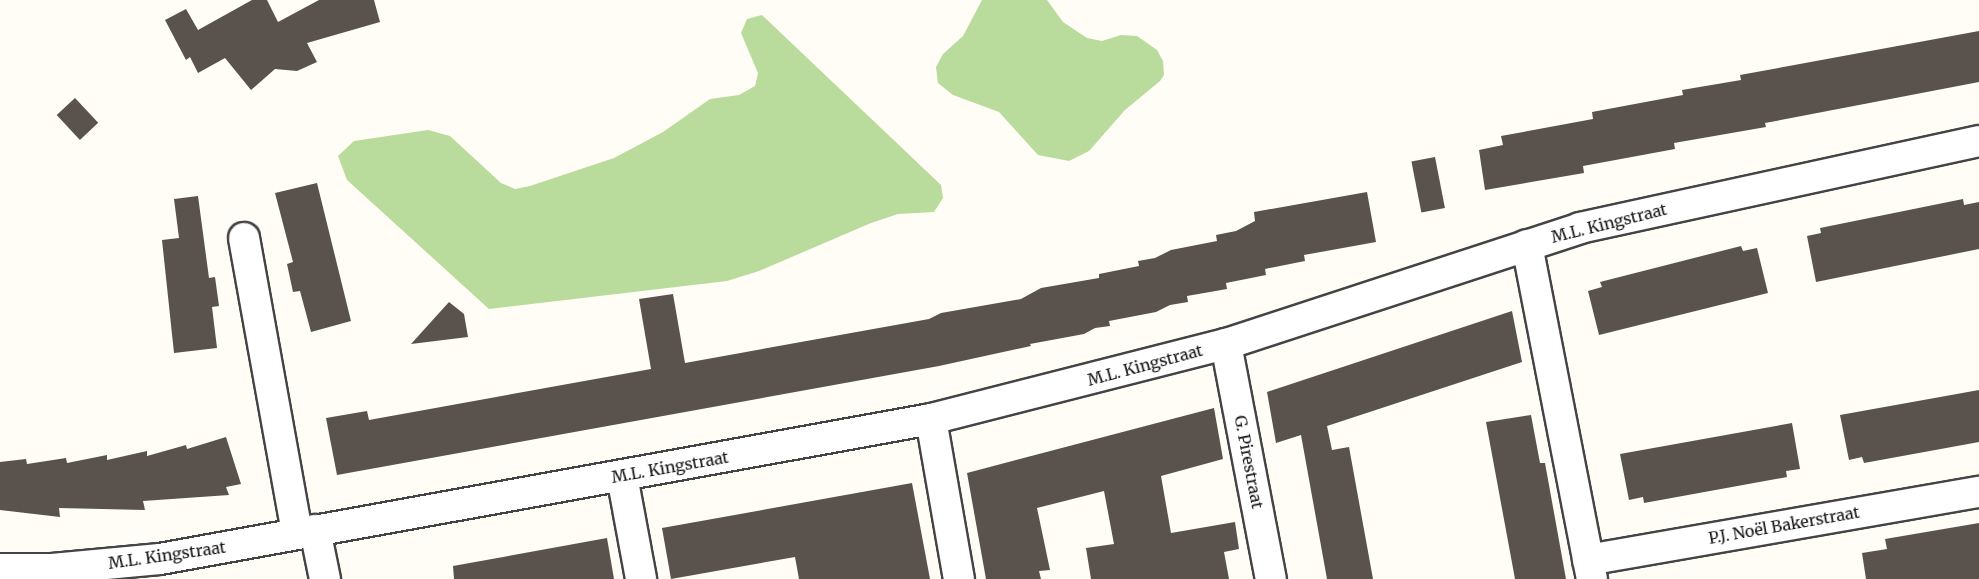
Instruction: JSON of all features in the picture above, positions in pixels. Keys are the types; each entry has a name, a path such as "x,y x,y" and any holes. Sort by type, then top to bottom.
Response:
{"street":[{"name":"M.L. Kingstraat","path":"0,569 52,569 160,559 622,477 931,419 1226,344 1580,228 1979,141"},
{"path":"244,237 306,532 325,579"},
{"name":"P.J. Noël Bakerstraat","path":"1527,245 1590,570 1979,492"},
{"name":"G. Pirestraat","path":"1226,344 1271,579"},
{"path":"931,419 959,579"},
{"path":"622,477 641,579"}],"green space":[{"path":"982,0 1047,0 1063,22 1087,38 1102,41 1121,35 1137,36 1157,50 1163,61 1164,75 1125,110 1089,151 1069,161 1038,155 999,112 953,95 938,83 936,67 943,54 963,36"},
{"path":"762,15 941,185 943,198 934,212 898,214 871,223 759,271 727,281 489,309 347,180 338,156 354,141 428,130 450,136 501,183 515,189 530,186 614,158 663,132 710,99 739,95 755,86 758,73 741,33 747,19"}],"building":[{"path":"252,0 267,0 278,22 319,0 374,0 380,22 307,43 317,62 297,71 275,69 251,90 225,58 198,73 190,57 186,60 165,20 186,9 198,30"},
{"path":"1979,31 1979,82 1765,123 1766,127 1674,143 1675,149 1583,166 1584,173 1485,190 1479,150 1503,145 1501,136 1593,119 1592,112 1683,95 1682,90 1741,80 1740,75"},
{"path":"75,98 98,123 80,140 57,115"},
{"path":"1435,157 1445,208 1421,213 1411,162"},
{"path":"317,183 351,321 311,332 300,291 293,292 287,264 293,262 275,193"},
{"path":"1367,192 1376,242 1304,255 1305,261 1265,269 1266,275 1226,283 1227,289 1187,296 1188,302 1170,305 1156,312 1109,321 1110,326 1095,328 1084,334 1030,344 1031,346 939,366 337,475 326,418 367,411 369,420 651,369 639,299 673,294 685,363 929,319 941,313 1021,299 1041,288 1099,278 1099,274 1139,266 1138,261 1155,258 1171,250 1217,241 1216,235 1236,231 1255,221 1254,212"},
{"path":"198,196 209,278 215,277 219,306 212,307 217,348 174,353 162,240 179,238 174,199"},
{"path":"1963,199 1964,205 1979,202 1979,249 1816,282 1807,236 1821,233 1820,228"},
{"path":"1741,246 1743,251 1757,248 1768,293 1599,335 1588,291 1602,287 1600,282"},
{"path":"449,302 464,314 468,337 411,344"},
{"path":"1512,311 1522,362 1327,426 1332,450 1349,447 1373,579 1327,579 1301,435 1276,443 1267,392"},
{"path":"1979,390 1979,442 1864,463 1862,457 1849,460 1840,415"},
{"path":"1214,408 1223,459 1161,476 1171,533 1235,522 1239,549 1224,552 1229,579 1091,579 1086,548 1114,544 1104,491 1037,508 1050,570 1039,571 1041,579 986,579 967,473"},
{"path":"1531,415 1540,463 1545,463 1566,579 1515,579 1486,422"},
{"path":"1792,423 1800,469 1786,471 1787,477 1644,503 1643,497 1629,500 1620,454"},
{"path":"226,437 241,484 226,487 229,495 143,501 145,510 59,508 60,517 0,510 0,462 26,459 27,464 66,458 67,463 107,455 107,460 147,451 147,456 186,445 187,449"},
{"path":"912,483 930,579 799,579 795,557 671,579 662,528"},
{"path":"1979,523 1979,579 1866,579 1862,553 1887,549 1885,539"},
{"path":"607,538 614,579 454,579 453,566"}]}
